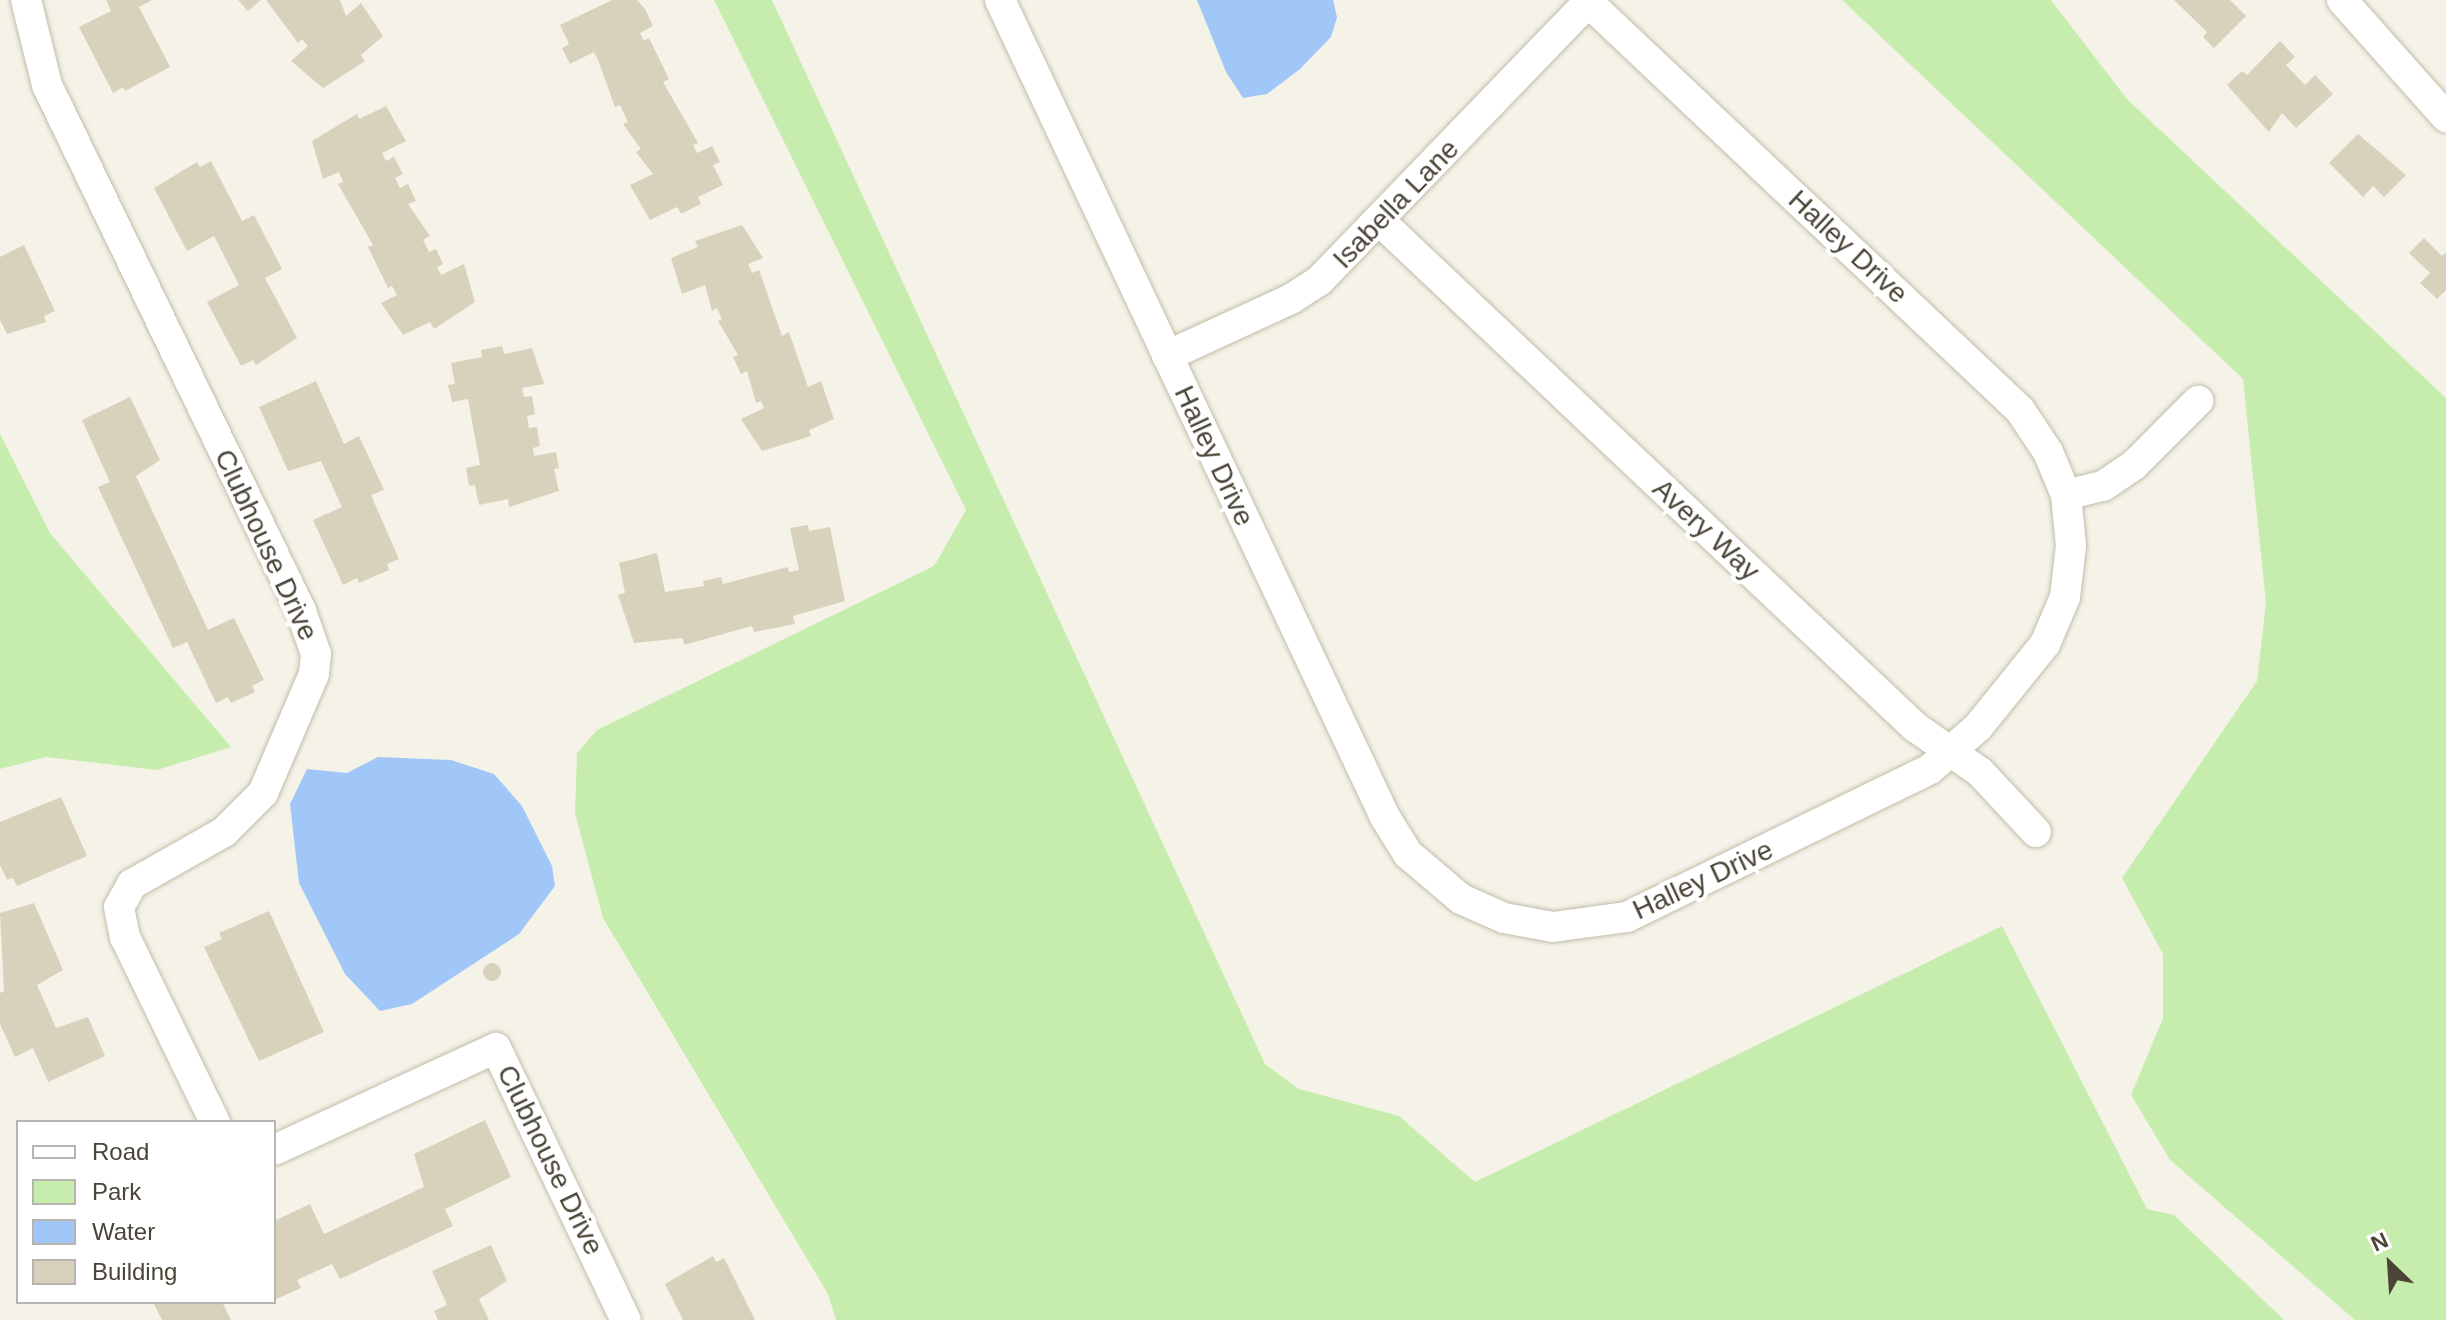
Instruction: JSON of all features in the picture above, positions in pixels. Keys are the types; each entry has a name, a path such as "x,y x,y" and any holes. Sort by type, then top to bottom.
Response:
{"street":[{"name":"Clubhouse Drive","path":"26,0 47,85 301,611 316,654 309,685 263,793 224,832 132,884 119,907 125,937 214,1120"},
{"name":"Halley Drive","path":"1000,0 1385,817 1408,854 1471,904 1504,918 1553,927 1627,917 1901,786 1953,752 2025,672 2057,621 2069,573 2066,495 2048,452 2020,410 1587,1"},
{"path":"2342,0 2446,117"},
{"name":"Isabella Lane","path":"1167,356 1291,299 1343,261 1587,1"},
{"name":"Avery Way","path":"1381,222 1915,727 1980,772 2036,832"},
{"path":"2066,495 2103,486 2134,465 2198,401"},
{"name":"Clubhouse Drive","path":"276,1149 496,1048 626,1320"}],"green space":[{"path":"714,0 772,0 1265,1064 1299,1089 1399,1116 1475,1182 2002,926 2147,1209 2174,1215 2284,1320 836,1320 828,1294 603,918 575,813 577,753 597,730 934,566 966,510"},
{"path":"1842,0 2051,0 2127,99 2446,398 2446,1320 2355,1320 2170,1160 2131,1095 2163,1018 2163,954 2122,878 2257,681 2266,603 2243,379"},
{"path":"0,434 50,533 231,747 157,770 46,757 0,769"}],"water":[{"path":"1197,0 1333,0 1337,17 1331,37 1300,69 1267,94 1243,98 1226,72"},
{"path":"378,757 451,760 494,774 522,806 552,866 555,886 519,934 412,1004 380,1011 345,974 299,883 290,804 307,769 347,773"}],"building":[{"path":"106,0 152,0 139,7 170,67 125,91 123,87 113,93 79,27 111,11"},
{"path":"238,0 261,0 248,11"},
{"path":"266,0 340,0 346,16 361,3 383,36 361,55 365,61 323,88 291,61 308,46 302,39 298,43"},
{"path":"612,0 637,0 645,9 653,26 640,33 644,41 649,38 669,79 663,82 698,143 693,145 697,153 712,146 720,162 713,165 723,185 698,197 701,204 681,214 677,207 650,220 630,185 653,174 636,152 641,149 623,124 628,122 620,105 615,107 594,52 570,64 562,48 569,44 560,25"},
{"path":"2174,0 2230,0 2246,16 2214,48 2203,37 2207,32"},
{"path":"2280,41 2295,57 2286,65 2305,85 2315,75 2333,94 2296,128 2282,113 2269,132 2227,85 2242,71 2247,75"},
{"path":"386,106 406,141 382,153 386,161 394,157 403,174 395,178 400,188 408,184 416,201 408,204 430,236 423,240 429,252 436,249 443,264 437,267 441,275 464,264 475,302 434,329 430,322 403,335 381,303 397,295 392,286 388,288 368,247 373,245 338,184 343,182 339,172 323,179 312,141 357,114 359,119"},
{"path":"2358,134 2406,175 2384,197 2373,186 2363,197 2329,163"},
{"path":"211,161 242,221 254,215 282,269 265,278 297,338 256,365 253,360 241,366 207,302 239,285 214,236 187,251 154,188 197,162 200,167"},
{"path":"742,225 763,258 748,264 752,273 759,270 782,336 789,332 808,387 821,381 834,419 809,430 811,436 762,451 741,419 764,408 761,401 756,403 747,371 741,374 733,357 738,355 718,321 722,319 717,308 712,311 705,285 682,294 671,258 698,247 695,241"},
{"path":"2424,238 2442,256 2446,252 2446,290 2437,299 2420,283 2430,273 2409,253"},
{"path":"24,245 55,311 44,316 46,322 7,334 0,320 0,257"},
{"path":"502,346 504,354 532,348 544,384 522,388 524,397 532,396 535,414 527,416 529,428 537,427 540,446 533,448 534,456 556,452 559,468 554,469 559,491 509,507 508,499 479,505 475,485 469,486 466,468 480,465 468,399 452,402 448,385 455,384 451,363 482,357 481,350"},
{"path":"316,381 344,444 359,436 384,490 371,495 399,559 387,564 389,570 359,583 357,578 343,585 313,520 342,507 321,461 288,471 259,407"},
{"path":"130,397 160,460 136,476 208,630 234,618 264,680 252,686 255,692 231,703 228,697 216,703 187,642 173,648 98,487 110,482 82,420"},
{"path":"808,525 809,531 830,527 845,601 793,616 795,624 754,632 752,626 684,645 683,638 634,643 618,595 625,593 619,563 657,553 665,592 704,586 703,581 721,577 723,584 788,567 789,572 799,570 790,528"},
{"path":"61,797 87,856 17,886 13,878 7,880 0,865 0,822"},
{"path":"34,903 63,970 37,985 56,1028 88,1017 105,1056 48,1082 33,1048 15,1057 0,1024 0,993 4,991 0,913"},
{"path":"269,911 324,1032 259,1061 204,947 222,939 219,933"},
{"path":"488,963 496,963 501,972 499,979 488,981 483,976 483,968"},
{"path":"485,1120 511,1177 445,1209 453,1226 340,1279 332,1264 297,1280 301,1288 276,1299 276,1220 310,1204 324,1234 424,1187 414,1154"},
{"path":"491,1245 507,1281 479,1299 489,1320 438,1320 434,1311 447,1305 432,1271"},
{"path":"713,1256 716,1262 724,1258 755,1320 683,1320 665,1284"},
{"path":"154,1304 223,1304 231,1320 162,1320"}]}
